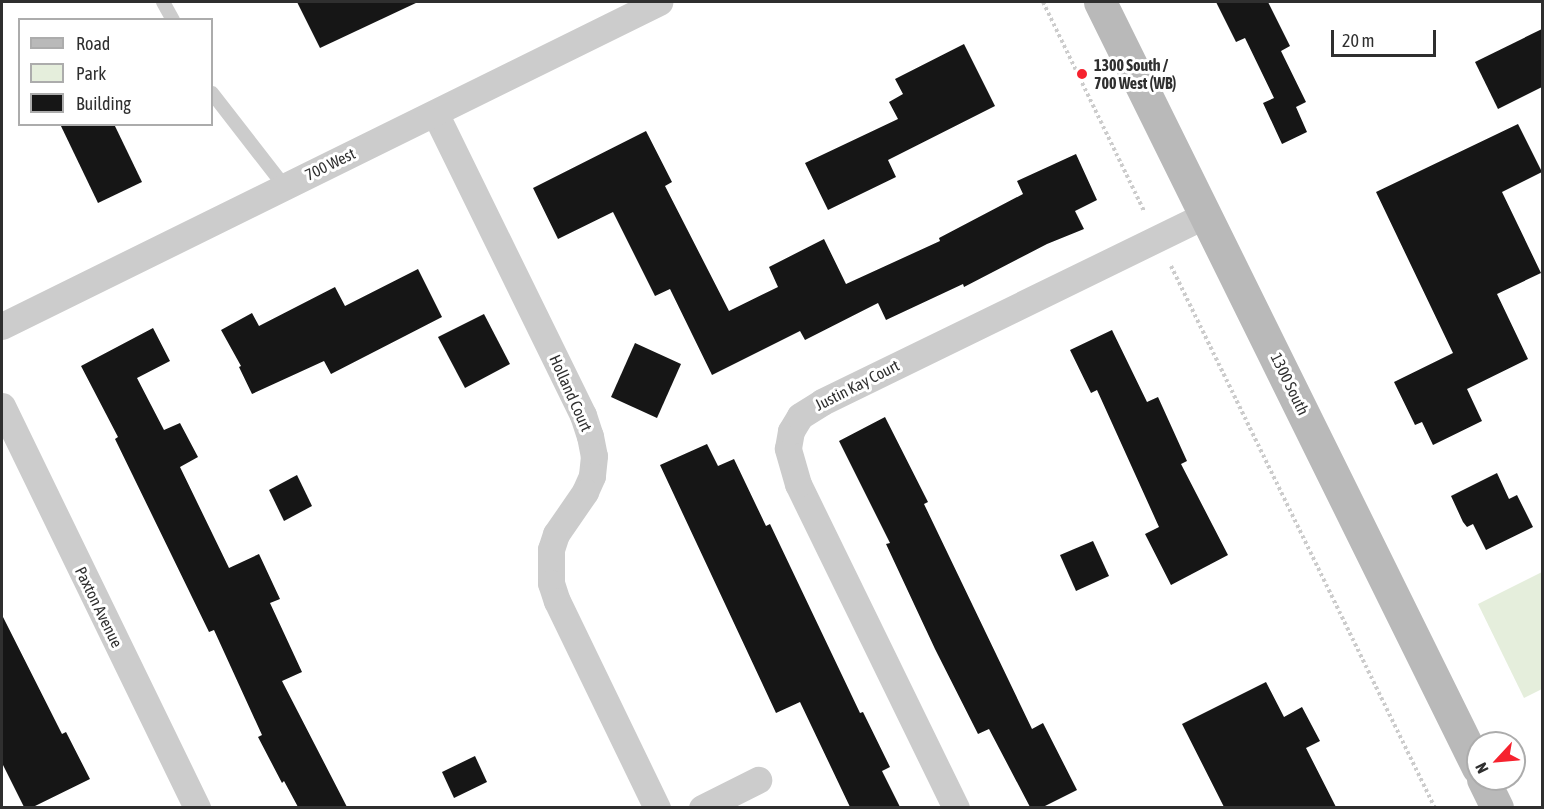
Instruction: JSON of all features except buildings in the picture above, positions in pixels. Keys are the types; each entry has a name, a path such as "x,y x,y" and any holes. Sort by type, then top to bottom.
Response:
{"main road":[{"name":"1300 South","path":"1100,2 1207,214 1466,743"},
{"path":"1490,791 1497,807"}],"street":[{"name":"700 West","path":"2,326 658,2"},
{"name":"Holland Court","path":"435,113 583,415 591,436 594,456 592,476 585,492 556,534 551,549 551,583 557,602 657,807"},
{"name":"Justin Kay Court","path":"956,807 798,484 788,447 791,431 800,416 822,402 1207,214"},
{"name":"Paxton Avenue","path":"2,406 197,807"},
{"path":"702,807 758,780"}],"lane":[{"path":"163,2 172,18"},
{"path":"213,94 285,187"}],"path":[{"path":"1043,2 1435,807"}],"green space":[{"path":"1542,572 1542,689 1524,698 1478,604"}],"place":[{"name":"1300 South / 700 West (WB)","path":"1082,74"}]}
